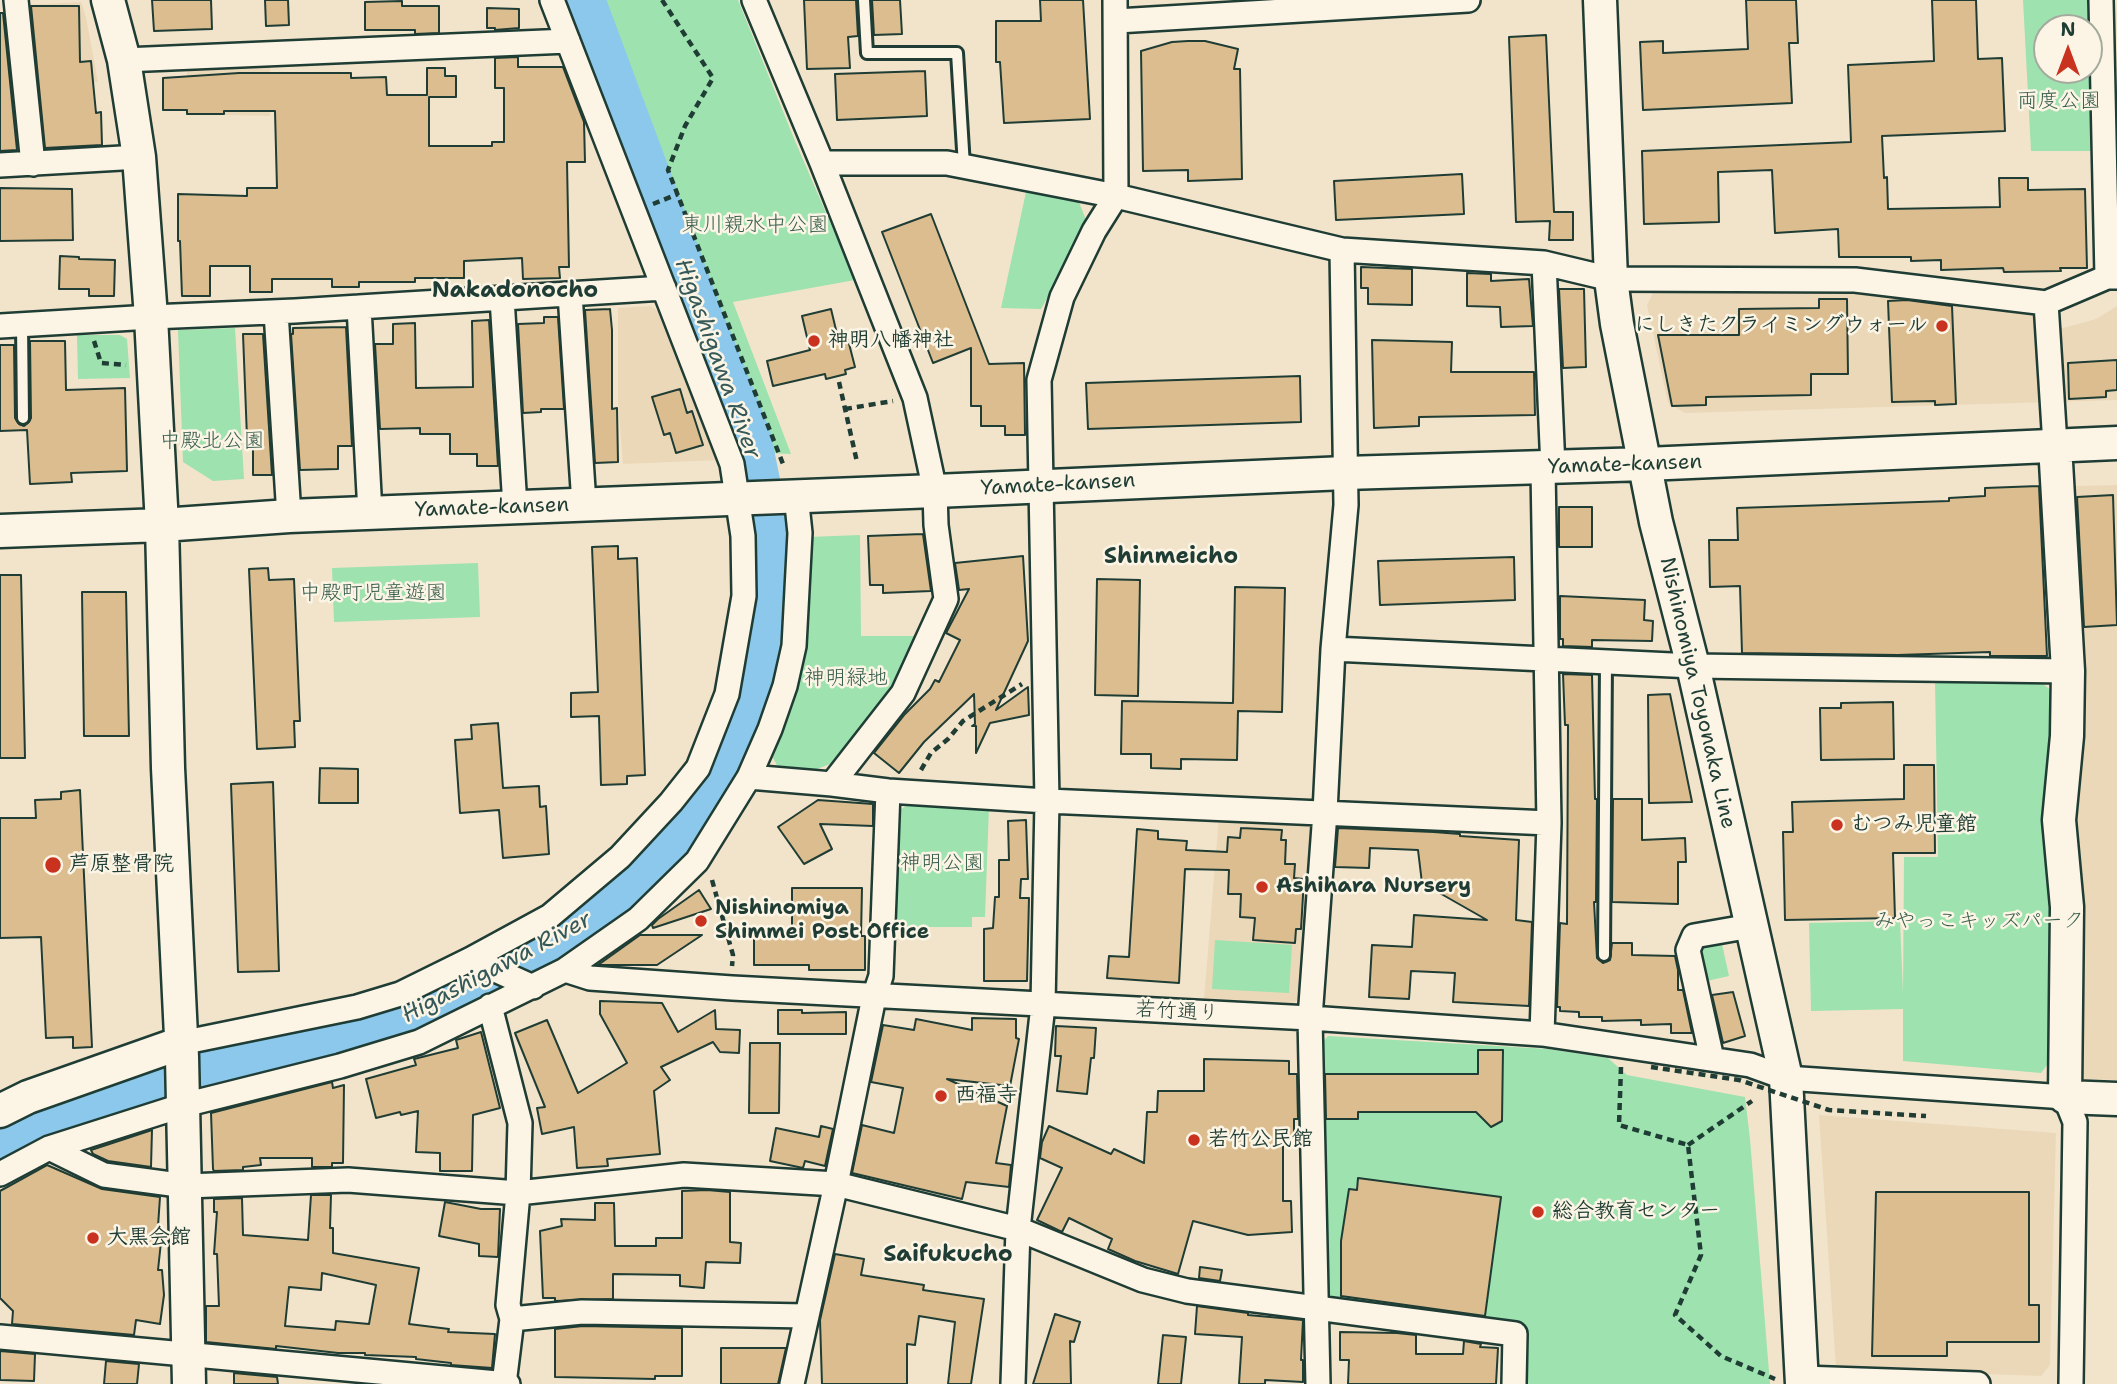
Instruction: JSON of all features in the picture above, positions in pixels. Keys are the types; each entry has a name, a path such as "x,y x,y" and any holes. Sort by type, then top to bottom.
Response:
{"street":[{"path":"16,0 33,164"},
{"path":"108,0 124,60 139,157 151,317 162,525 169,768 182,1050 188,1369"},
{"path":"0,1111 28,1097 182,1050 400,994 477,962 550,916 620,858 652,825 698,768 727,694 744,596 741,498 732,464 552,0"},
{"path":"754,0 915,398 935,491 936,525 946,599 903,693 832,784"},
{"path":"1013,1384 1018,1228 1043,1005 1047,801 1038,380 1062,297 1094,231 1116,197 1116,11 1468,0"},
{"name":"Nishinomiya Toyonaka Line","path":"1600,0 1611,279 1617,324 1656,522 1693,666 1786,1078 1795,1381"},
{"path":"822,163 947,163 1116,197 1342,250 1544,264 1611,279 1855,280 2046,303 2112,277 2101,0"},
{"path":"124,60 568,41"},
{"path":"0,165 139,157"},
{"path":"1318,1384 1310,1018 1325,812 1333,649 1346,505 1342,250"},
{"path":"1542,1034 1549,823 1546,659 1548,468 1544,264"},
{"path":"11,325 664,288"},
{"path":"570,294 584,504"},
{"path":"502,298 515,507"},
{"path":"2046,303 2068,671 2067,736 2059,820 2067,907 2066,1097 2076,1122 2071,1384"},
{"path":"359,307 370,513"},
{"path":"276,312 289,516"},
{"name":"Yamate-kansen","path":"0,531 162,525 289,516 1345,472 1548,468 2117,443"},
{"path":"0,1174 49,1148 183,1101 340,1066 419,1042 528,985 565,970 638,919 697,861 749,777 785,686 794,646 800,533 790,496"},
{"path":"1333,649 1693,666 2068,671"},
{"path":"749,777 898,792 1047,801 1549,823"},
{"path":"792,1384 874,997 881,976 898,792"},
{"path":"1712,1059 1688,950 1694,936 1751,926"},
{"path":"477,962 528,985"},
{"name":"若竹通り","path":"565,970 590,978 732,988 1310,1018 1542,1034 1750,1065 1786,1078 2066,1097"},
{"path":"0,1337 188,1369 505,1384 512,1319 508,1304 518,1193 520,1124 490,1006"},
{"path":"2066,1097 2117,1099"},
{"path":"49,1148 104,1175 186,1186 348,1180 518,1193 684,1175 836,1184 1018,1228 1143,1280 1187,1291 1516,1334 1514,1384"},
{"path":"512,1319 582,1312 807,1316"},
{"path":"1795,1381 1978,1384"}],"lane":[{"path":"864,0 867,53 957,53 964,166"},
{"path":"11,325 23,418"},
{"path":"1604,954 1606,661"}],"path":[{"path":"662,0 713,78 685,126 668,170 783,464"},
{"path":"88,320 101,363 132,365"},
{"path":"839,382 857,462"},
{"path":"845,409 915,398"},
{"path":"898,792 963,721 1043,671"},
{"path":"697,861 712,880 733,955 732,988"},
{"path":"1621,1064 1619,1125 1688,1145"},
{"path":"1651,1067 1739,1080 1829,1110 1926,1116"},
{"path":"1688,1145 1752,1101"},
{"path":"1688,1145 1701,1255 1675,1315 1721,1356 1795,1381"}],"shaded area":[{"path":"81,2 98,82 32,86 25,5"},
{"path":"270,67 270,116 187,114 187,69"},
{"path":"1885,291 1961,300 2029,313 2063,328 2096,319 2117,306 2117,400 1685,413 1668,403 1647,305 1653,293"},
{"path":"650,306 661,313 720,460 623,464 618,400 618,308"},
{"path":"2117,485 2117,1080 2083,1079 2081,906 2071,810 2086,652 2079,648 2076,486"},
{"name":"Ashihara Nursery","path":"1219,816 1302,820 1315,831 1305,993 1294,1003 1204,999"},
{"path":"1819,1115 2056,1133 2050,1365 2041,1376 1836,1369"}],"green space":[{"name":"東川親水中公園","path":"593,0 738,0 855,280 733,302 791,454 768,453"},
{"name":"両度公園","path":"2023,0 2089,0 2089,14 2033,14 2033,84 2090,84 2091,151 2031,151"},
{"path":"1026,192 1077,197 1088,225 1041,309 1001,308"},
{"name":"中殿北公園","path":"235,328 244,479 213,481 183,462 178,330"},
{"path":"77,335 120,335 127,339 130,378 78,379"},
{"name":"神明緑地","path":"860,535 861,636 921,636 886,703 830,764 817,769 779,769 772,756 795,696 808,642 809,537"},
{"name":"中殿町児童遊園","path":"478,563 480,617 334,622 332,568"},
{"name":"みやっこキッズパーク","path":"1935,681 2039,681 2056,694 2054,1056 2041,1073 1903,1061 1903,1009 1811,1011 1809,923 1900,921 1903,993 1904,857 1938,857"},
{"name":"神明公園","path":"910,803 989,807 985,917 972,917 972,927 896,927 897,812"},
{"path":"1215,940 1292,945 1289,993 1212,989"},
{"path":"1722,944 1729,976 1707,981 1700,949"},
{"name":"総合教育センター","path":"1328,1036 1548,1049 1608,1058 1627,1075 1745,1097 1770,1384 1522,1384 1522,1326 1329,1296 1322,1284 1315,1049"}],"building":[{"path":"152,0 211,0 212,29 154,31"},
{"path":"265,0 288,0 289,25 266,26"},
{"path":"804,0 856,0 858,36 848,37 850,68 807,69"},
{"path":"872,0 900,0 902,34 874,35"},
{"path":"1040,0 1083,0 1090,119 1004,123 1000,62 996,62 996,21 1041,21"},
{"path":"1746,0 1796,0 1798,43 1789,43 1792,103 1643,110 1640,42 1663,41 1663,53 1748,49"},
{"path":"1932,0 1976,0 1978,59 2002,58 2005,131 1882,136 1888,209 2000,207 1999,178 2028,178 2028,190 2085,189 2087,268 2004,272 2003,268 1941,270 1941,260 1911,261 1911,257 1839,257 1838,229 1775,233 1772,170 1718,172 1719,222 1644,224 1642,151 1851,142 1848,65 1934,61"},
{"path":"402,1 402,6 439,6 439,33 365,30 365,2"},
{"path":"31,6 79,6 80,62 91,61 96,113 101,112 102,145 45,148"},
{"path":"487,8 519,9 519,28 487,28"},
{"path":"0,13 3,13 17,150 0,151"},
{"path":"1546,35 1554,212 1573,212 1573,240 1549,240 1550,221 1516,222 1509,37"},
{"path":"1205,41 1238,49 1234,69 1240,69 1242,179 1188,181 1188,170 1143,171 1141,51 1172,42"},
{"path":"518,57 518,67 563,67 584,122 585,162 567,162 569,267 559,267 560,278 523,279 522,258 464,261 464,278 415,278 415,282 359,282 359,287 332,287 332,279 272,279 272,292 250,292 250,266 210,266 210,296 182,296 178,194 247,196 247,188 277,188 275,111 187,114 187,110 163,110 163,78 239,73 351,73 351,78 386,77 387,95 427,95 427,68 445,68 445,76 456,76 456,97 429,97 429,146 492,146 492,142 504,142 504,88 495,88 495,58"},
{"path":"925,71 927,116 837,120 835,74"},
{"path":"1462,174 1464,214 1336,220 1334,181"},
{"path":"0,188 72,189 73,240 0,241"},
{"path":"931,214 989,364 1024,363 1025,435 1005,435 1005,426 981,426 981,406 971,406 971,348 933,363 882,232"},
{"path":"60,256 115,260 114,296 89,296 89,289 59,289"},
{"path":"1361,267 1412,269 1412,305 1368,304 1368,288 1361,288"},
{"path":"1467,273 1491,274 1491,281 1529,279 1533,326 1501,327 1500,307 1467,306"},
{"path":"1559,289 1584,289 1586,367 1563,368"},
{"path":"1819,299 1847,299 1848,374 1811,374 1811,395 1706,397 1706,405 1672,406 1658,335 1739,335 1739,309 1819,308"},
{"path":"1907,300 1952,306 1956,404 1935,405 1935,401 1892,402 1888,301"},
{"path":"610,309 612,409 617,408 618,462 595,463 585,310"},
{"path":"831,309 837,334 846,332 855,367 845,370 846,374 826,379 825,374 773,386 767,361 810,350 802,316"},
{"path":"544,317 558,317 564,409 541,409 541,412 523,413 518,324 544,323"},
{"path":"489,320 498,466 477,466 477,454 450,454 450,434 420,434 420,428 380,429 375,344 393,344 393,324 415,323 416,388 473,387 472,321"},
{"path":"346,327 352,446 338,446 338,469 300,470 291,334 293,328"},
{"path":"243,334 263,334 272,475 253,475 253,438 247,438"},
{"path":"1372,340 1452,342 1451,372 1534,372 1535,415 1419,417 1419,426 1374,428"},
{"path":"30,341 65,341 66,390 125,388 127,471 71,473 72,482 30,484 27,430 0,431 0,345 14,345 15,418 24,426 31,418"},
{"path":"2117,360 2117,390 2106,391 2106,397 2069,399 2068,363"},
{"path":"1300,376 1301,422 1088,429 1086,383"},
{"path":"680,389 687,413 692,411 703,445 676,453 670,433 664,435 652,397"},
{"path":"2039,486 2047,656 1990,656 1990,652 1898,655 1742,653 1740,586 1710,587 1709,540 1738,540 1737,508 1949,501 1949,498 1985,496 1985,488"},
{"path":"2113,495 2117,625 2084,627 2077,497"},
{"path":"1559,507 1592,507 1592,547 1559,547"},
{"path":"923,534 931,591 883,593 883,585 870,585 868,536"},
{"path":"618,546 618,559 637,558 645,775 627,776 627,784 601,785 599,716 571,717 571,693 598,692 592,547"},
{"path":"1023,556 1028,641 996,710 1028,687 1029,715 990,723 976,753 976,726 972,726 975,724 974,694 924,742 899,773 874,753 935,680 939,682 960,640 946,633 969,589 959,590 955,563"},
{"path":"1514,557 1515,600 1380,605 1378,561"},
{"path":"268,568 269,580 294,579 300,721 294,721 295,747 257,749 249,569"},
{"path":"0,575 21,575 25,758 0,758"},
{"path":"1097,579 1140,580 1138,696 1095,695"},
{"path":"1235,587 1285,588 1282,712 1238,711 1237,760 1181,759 1181,769 1151,768 1151,754 1121,754 1122,701 1233,703"},
{"path":"82,592 126,592 129,736 84,736"},
{"path":"1560,596 1645,600 1644,620 1653,621 1652,641 1592,640 1592,647 1563,646 1563,639 1560,639"},
{"path":"1563,674 1592,675 1597,799 1594,902 1597,958 1603,963 1610,960 1612,943 1632,943 1632,955 1675,956 1678,990 1683,990 1692,1033 1671,1033 1671,1024 1641,1025 1641,1020 1602,1021 1602,1017 1579,1017 1579,1012 1560,1011 1560,1007 1557,1007 1560,923 1567,924 1568,725 1565,725"},
{"path":"1670,694 1692,802 1649,803 1648,695"},
{"path":"1893,702 1894,759 1821,760 1820,708 1841,708 1841,703"},
{"path":"498,723 503,788 539,786 540,807 546,806 549,854 503,858 499,810 460,813 455,740 472,739 471,725"},
{"path":"1904,765 1934,765 1935,853 1893,853 1895,918 1785,920 1783,832 1793,832 1792,802 1904,799"},
{"path":"320,768 358,769 358,803 319,803"},
{"path":"273,782 279,971 238,972 231,784"},
{"path":"80,790 92,1047 73,1048 73,1037 46,1038 41,937 0,938 0,818 36,818 35,800 61,799 61,792"},
{"path":"1613,799 1642,799 1642,840 1685,838 1686,862 1678,862 1678,904 1612,902"},
{"path":"818,800 873,804 873,826 820,824 832,849 804,864 778,827"},
{"path":"1026,820 1028,879 1021,879 1020,898 1029,898 1027,981 984,981 984,929 993,928 995,897 999,897 999,860 1009,860 1008,821"},
{"path":"1241,828 1282,830 1281,840 1286,840 1285,864 1295,864 1294,878 1304,879 1301,929 1296,929 1295,943 1253,940 1255,918 1240,917 1241,894 1228,894 1229,870 1185,869 1179,983 1107,978 1109,956 1129,957 1137,829 1158,831 1158,839 1187,841 1186,850 1227,852 1228,837 1240,838"},
{"path":"1338,828 1434,832 1519,840 1516,920 1532,922 1529,1006 1453,1002 1455,973 1411,971 1409,999 1369,997 1372,945 1412,947 1414,915 1487,920 1422,883 1418,850 1370,848 1369,868 1335,867"},
{"path":"792,888 862,888 861,936 865,936 865,970 809,970 809,965 754,965 754,935 792,935"},
{"path":"699,890 711,909 653,928 652,925 658,919"},
{"path":"640,935 702,935 657,965 598,965"},
{"path":"1733,992 1745,1036 1723,1043 1712,995"},
{"path":"600,1001 662,1003 678,1032 715,1010 716,1029 740,1030 739,1053 720,1052 713,1042 661,1067 670,1080 654,1091 660,1154 607,1159 608,1166 577,1168 574,1127 542,1134 537,1108 545,1107 515,1033 547,1020 578,1093 627,1063 600,1014"},
{"path":"778,1010 802,1010 802,1013 846,1012 846,1034 778,1034"},
{"name":"西福寺","path":"972,1018 1016,1019 1016,1038 1019,1039 1010,1086 947,1079 1007,1106 996,1163 1011,1165 1009,1187 966,1182 962,1199 852,1173 862,1125 894,1133 903,1088 871,1082 883,1025 914,1030 916,1019 972,1030"},
{"path":"1056,1026 1096,1028 1087,1094 1057,1091 1061,1056 1055,1056"},
{"path":"481,1032 500,1108 473,1115 472,1171 440,1171 440,1153 416,1152 418,1111 376,1118 366,1079 416,1065 414,1059 458,1048 456,1040"},
{"path":"750,1043 780,1043 779,1113 749,1113"},
{"path":"1478,1050 1503,1050 1502,1121 1491,1127 1476,1112 1358,1112 1358,1119 1326,1119 1325,1074 1478,1074"},
{"path":"1204,1059 1289,1061 1289,1074 1297,1074 1298,1119 1294,1119 1294,1137 1289,1137 1289,1143 1283,1143 1283,1201 1291,1201 1292,1232 1248,1235 1193,1221 1178,1274 1135,1261 1108,1249 1112,1239 1069,1218 1062,1232 1037,1220 1062,1168 1040,1158 1042,1142 1049,1126 1111,1154 1114,1149 1144,1163 1147,1112 1157,1112 1158,1091 1204,1091"},
{"path":"332,1082 333,1088 344,1085 343,1163 332,1163 332,1167 312,1167 312,1158 260,1158 261,1165 243,1167 243,1170 214,1171 211,1113"},
{"path":"821,1126 833,1129 825,1166 805,1161 803,1168 770,1161 776,1128 819,1137"},
{"path":"152,1130 151,1167 108,1161 93,1154 91,1150"},
{"path":"47,1165 102,1189 160,1197 157,1241 161,1242 158,1270 162,1270 164,1295 160,1324 136,1320 134,1335 12,1324 13,1311 0,1298 0,1191"},
{"path":"1358,1178 1501,1197 1485,1316 1341,1296 1341,1241 1349,1189 1357,1190"},
{"path":"682,1191 730,1192 730,1242 741,1243 740,1263 706,1262 704,1288 680,1286 680,1275 613,1274 613,1299 555,1301 555,1298 543,1298 540,1231 562,1226 561,1219 595,1220 595,1203 614,1203 615,1246 656,1246 656,1238 682,1238"},
{"path":"1876,1192 2029,1192 2029,1305 2039,1305 2039,1342 1947,1342 1947,1356 1872,1356"},
{"path":"311,1195 331,1195 330,1228 333,1228 333,1253 419,1268 409,1324 449,1329 448,1332 495,1334 492,1368 451,1365 416,1357 206,1342 206,1306 219,1306 217,1254 214,1254 217,1212 214,1212 214,1199 242,1198 243,1235 308,1240","holes":["322,1273 376,1285 369,1324 336,1321 335,1330 285,1326 289,1287 321,1290"]},
{"path":"445,1202 481,1209 500,1209 498,1257 479,1256 479,1244 439,1236"},
{"path":"835,1254 864,1259 861,1275 924,1285 923,1290 984,1299 971,1384 948,1384 955,1322 919,1316 915,1345 907,1344 907,1384 822,1384 820,1320"},
{"path":"1200,1267 1222,1270 1220,1281 1199,1278"},
{"path":"1197,1306 1248,1315 1303,1320 1303,1382 1265,1380 1265,1384 1239,1384 1242,1337 1195,1334"},
{"path":"1055,1314 1080,1322 1074,1342 1070,1341 1071,1384 1033,1384"},
{"path":"583,1326 682,1328 682,1376 655,1376 655,1379 555,1377 555,1329"},
{"path":"1340,1332 1416,1335 1416,1354 1463,1354 1464,1341 1481,1344 1480,1347 1498,1348 1496,1384 1348,1384 1349,1360 1340,1360"},
{"path":"1163,1335 1186,1337 1181,1384 1158,1384"},
{"path":"721,1348 786,1348 778,1384 721,1384"},
{"path":"0,1351 35,1354 34,1381 0,1380"},
{"path":"106,1361 139,1364 137,1384 104,1384"},
{"path":"234,1373 277,1377 278,1384 234,1384"}],"waterway":[{"name":"Higashigawa River","path":"0,1143 122,1095 384,1029 458,993 586,925 675,844 730,767 757,682 772,600 770,540 749,437 701,317 583,0"}],"place":[{"name":"にしきたクライミングウォール","path":"1942,326"},
{"name":"神明八幡神社","path":"814,341"},
{"name":"むつみ児童館","path":"1837,825"},
{"name":"芦原整骨院","path":"53,865"},
{"name":"Ashihara Nursery","path":"1262,887"},
{"name":"Nishinomiya Shimmei Post Office","path":"701,921"},
{"name":"西福寺","path":"941,1096"},
{"name":"若竹公民館","path":"1194,1140"},
{"name":"総合教育センター","path":"1538,1212"},
{"name":"大黒会館","path":"93,1238"}],"district":[{"name":"Nakadonocho","path":"515,291"},
{"name":"Shinmeicho","path":"1171,557"},
{"name":"Saifukucho","path":"948,1255"}]}
